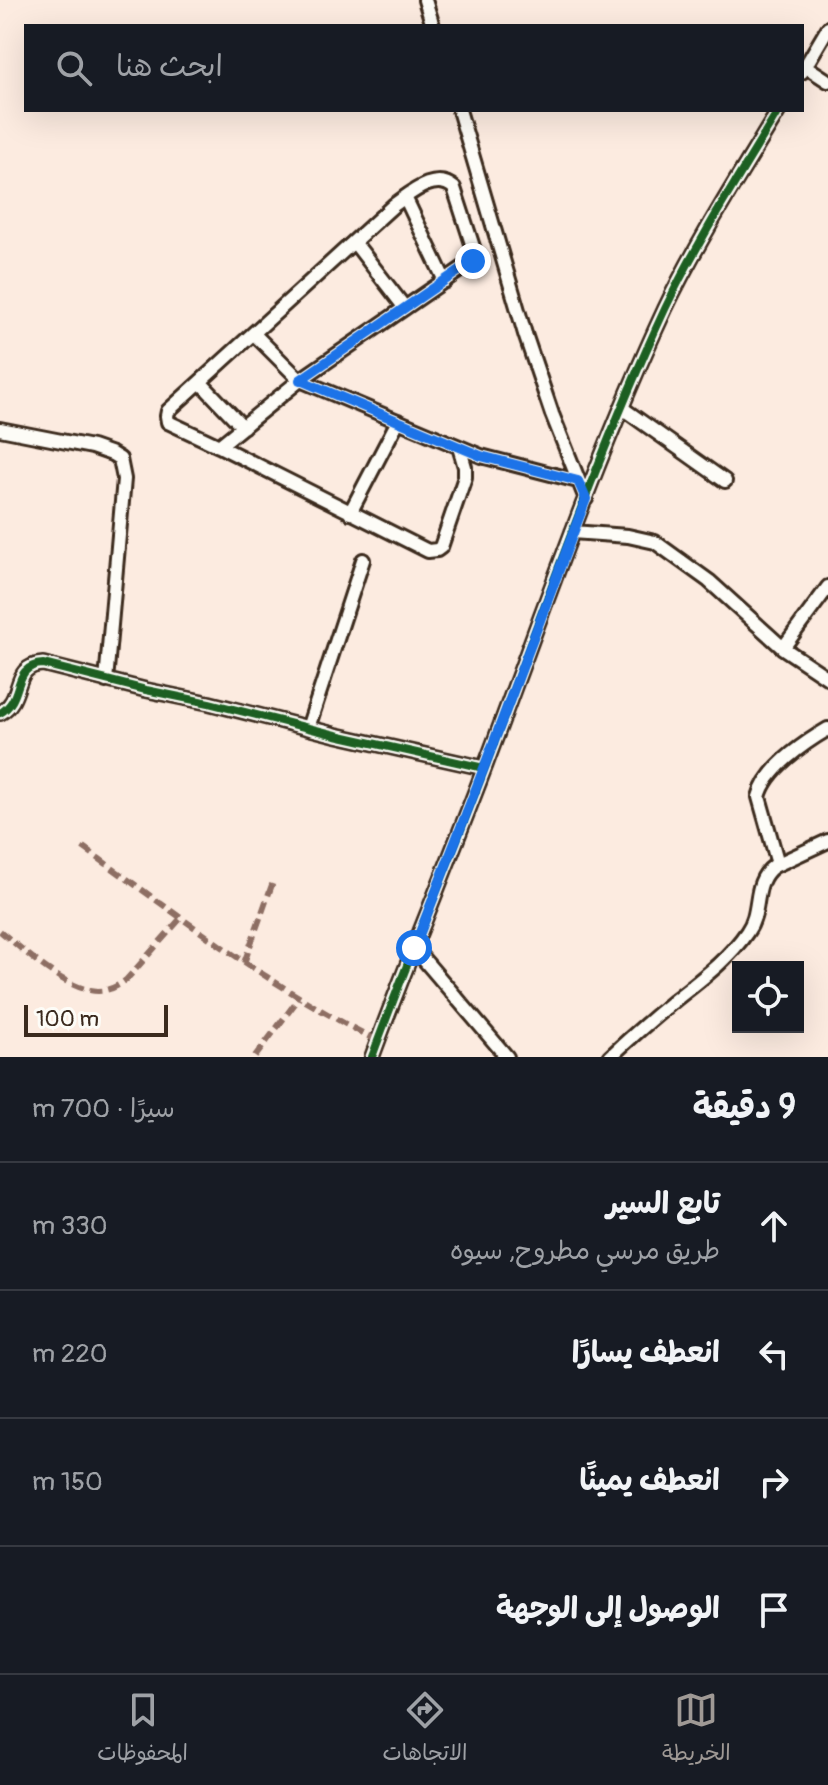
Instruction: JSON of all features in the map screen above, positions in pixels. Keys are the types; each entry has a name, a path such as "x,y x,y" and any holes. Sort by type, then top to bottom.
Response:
{"street":[{"path":"425,0 432,24"},
{"path":"828,28 804,69 828,81"},
{"path":"460,112 525,334 552,414 586,499"},
{"path":"372,1057 622,408 685,270 778,112"},
{"path":"219,446 300,380 473,261 475,257 454,188 435,182 418,188 394,205 168,411 167,419 168,422 428,551 441,547 465,477 459,447"},
{"path":"405,197 445,281"},
{"path":"354,242 405,308"},
{"path":"254,334 300,380 481,456 578,481"},
{"path":"200,382 243,427"},
{"path":"622,408 725,481"},
{"path":"350,513 398,421"},
{"path":"0,429 92,447 120,459 124,479 106,681"},
{"path":"572,532 628,536 655,542 709,581 783,648 828,678"},
{"path":"308,728 363,560"},
{"path":"783,648 828,587"},
{"path":"0,713 15,698 25,669 33,664 43,664 484,768"},
{"path":"778,864 759,797 760,791 794,751 828,729"},
{"path":"610,1057 718,964 745,936 756,914 763,876 778,864 828,841"},
{"path":"414,948 507,1057"}],"marked path":[{"path":"83,847 263,975 378,1041"},
{"path":"244,963 274,879"},
{"path":"0,931 67,982 100,991 126,980 181,918"},
{"path":"255,1057 299,998"}],"cycle path":[{"path":"372,1057 593,478 640,365 691,258 778,112"},
{"path":"0,713 13,699 26,670 43,664 484,768"}],"route":[{"path":"414,948 586,499 578,481 481,456 300,380 473,261"}]}
